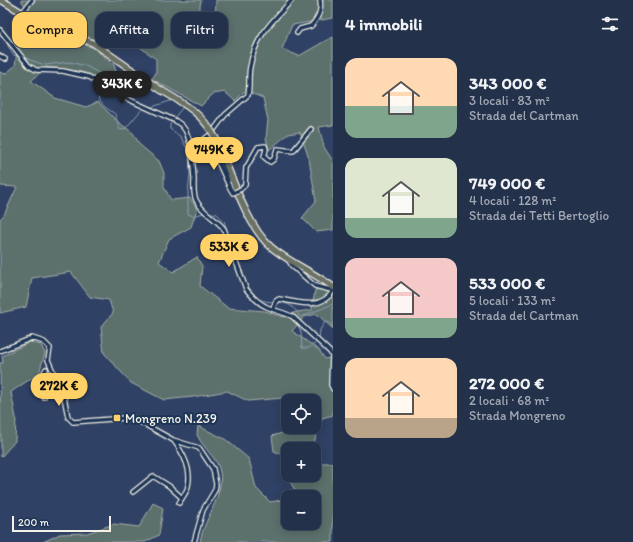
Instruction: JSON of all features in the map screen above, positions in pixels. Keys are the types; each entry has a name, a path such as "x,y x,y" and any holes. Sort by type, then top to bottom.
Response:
{"main road":[{"path":"1,0 20,12"},
{"path":"87,42 93,44 201,116 211,129 220,146 254,228 269,244 332,288"}],"street":[{"path":"23,12 32,0"},
{"path":"199,143 210,135 225,115 248,95 250,66 256,45 269,23 292,0"},
{"path":"297,33 300,29 311,26 314,23 321,8 320,0"},
{"path":"0,30 29,66 36,70 80,73 104,85 113,92 176,121 183,126 193,164 195,200 200,207 224,229 246,289 251,295 265,306 274,304 279,298 312,304 325,299 332,288 315,286 289,263 288,258"},
{"path":"0,56 5,59"},
{"path":"188,141 202,145 205,158 208,158 211,153 215,154 233,193 242,189 245,185 246,168 258,147 266,147 264,157 270,162 274,159 277,150 290,152 294,150 311,129"},
{"path":"220,146 218,150 227,173 230,188"},
{"path":"274,304 300,323 330,352 332,356 333,389"},
{"path":"0,351 32,338 48,344 50,348 48,360 64,397 68,417 75,423 126,418 135,419 173,440 199,448 213,469 216,484 215,490 203,510 194,542"},
{"path":"44,398 40,384 42,376 50,364"},
{"path":"173,440 184,457 189,477 188,486 179,503"},
{"path":"133,492 153,476 169,486 182,498"}],"green space":[{"path":"21,0 201,0 199,12 171,12 171,48 228,48 228,12 215,12 216,0 333,0 333,18 292,25 282,49 299,56 333,37 333,125 319,127 324,147 333,161 333,230 316,232 302,218 316,201 309,159 300,132 288,134 269,150 266,138 268,120 263,98 245,91 235,101 225,92 213,94 201,106 152,79 156,73 156,59 141,48 163,48 163,12 95,12 95,37 91,40 87,38 87,12 29,12"},
{"path":"87,45 94,48 114,65 120,84 118,89 92,75 66,69 46,67 31,81 55,98 86,107 98,102 117,121 133,133 140,145 159,161 164,173 164,187 171,200 190,198 197,209 191,227 169,239 159,262 173,272 197,257 202,266 200,286 228,308 265,311 283,317 296,312 312,310 315,290 333,286 333,329 317,314 304,317 292,331 319,350 325,359 333,357 333,415 322,418 321,421 321,394 281,394 281,398 248,401 227,391 164,400 131,383 104,353 101,327 113,313 109,300 90,297 71,272 32,278 26,307 0,313 0,219 4,215 17,187 0,186 0,72 5,74 15,66 17,48 87,48"},
{"path":"30,342 41,345 45,353 39,373 11,392 16,418 15,441 1,457 0,363 3,363 2,356"},
{"path":"198,426 225,439 249,459 256,488 270,502 281,500 281,530 321,530 321,490 295,490 290,482 321,482 321,463 333,463 333,542 200,542 202,532 218,493 220,473 217,463 201,443 197,435"},
{"path":"281,433 317,434 314,442 281,442 281,454 274,451 272,436"},
{"path":"153,503 163,508 159,535 145,542 43,542 60,534 87,533 114,524 139,527"}],"waterway":[{"path":"0,36 6,42 13,55 19,56"},
{"path":"22,55 30,60 45,65 70,62 86,66 113,81 112,87 98,99 105,107 115,114 120,130 125,129 143,108"},
{"path":"146,106 152,107 173,100"},
{"path":"174,118 183,107"},
{"path":"172,121 170,129 181,137 189,153 190,175 188,214 193,216 204,213"},
{"path":"207,212 217,214 224,221 243,275 253,294 261,300 274,302"},
{"path":"278,302 291,306 300,317"},
{"path":"301,317 333,304"},
{"path":"319,338 320,330 325,322 330,323 333,329"},
{"path":"297,323 301,332 302,348 311,347 317,341"}],"place":[{"name":"Mongreno N.239","path":"117,418"}]}
